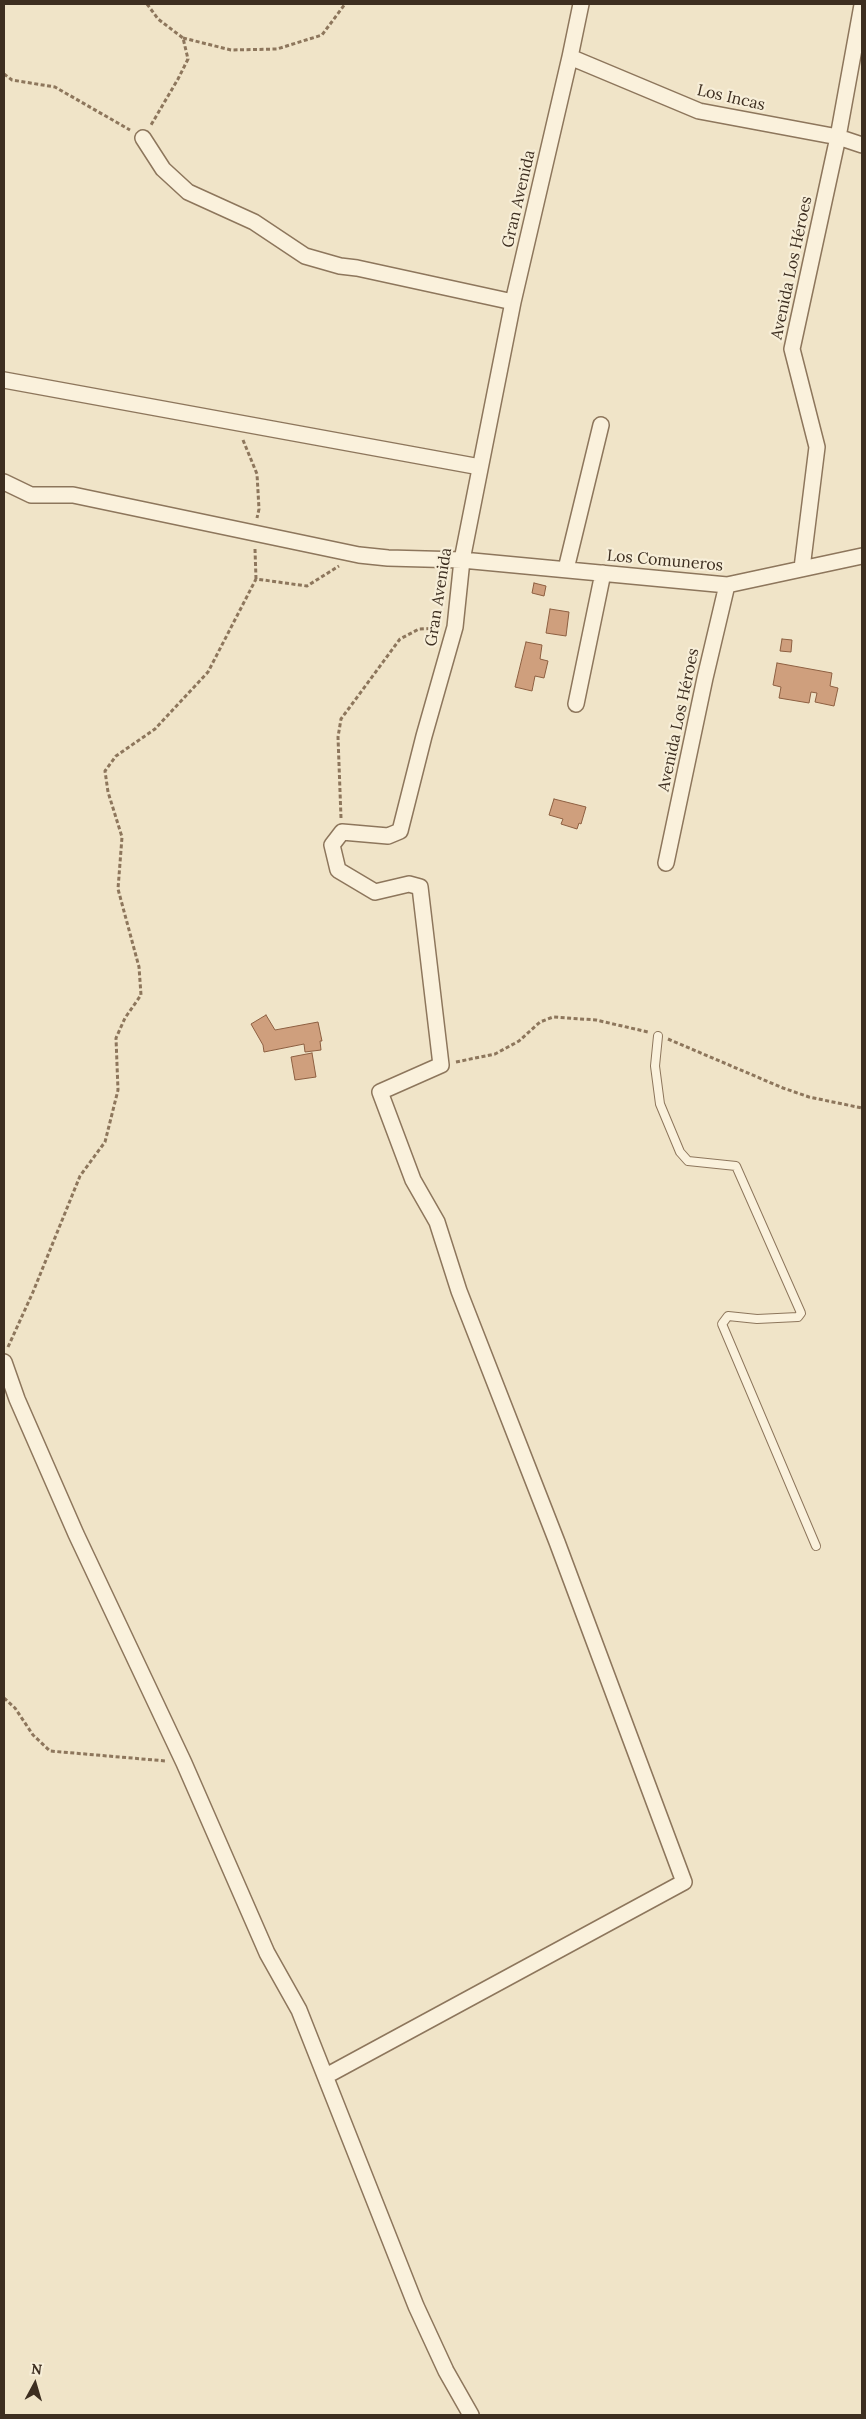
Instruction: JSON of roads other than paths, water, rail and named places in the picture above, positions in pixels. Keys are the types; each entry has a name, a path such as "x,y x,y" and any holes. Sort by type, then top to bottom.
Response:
{"street":[{"name":"Gran Avenida","path":"326,2076 684,1882 557,1542 459,1291 437,1222 413,1180 380,1092 441,1065 420,887 409,884 375,892 338,870 332,845 342,832 388,836 400,831 424,736 455,628 462,560 513,302 581,4"},
{"name":"Avenida Los Héroes","path":"802,568 817,447 792,349 838,137 862,6"},
{"name":"Los Incas","path":"570,57 699,111 838,137 862,145"},
{"path":"144,138 163,169 188,192 254,222 305,256 340,266 358,268 513,302"},
{"path":"4,380 480,467"},
{"path":"566,569 601,425"},
{"name":"Los Comuneros","path":"4,482 31,495 73,495 359,554 462,560 727,584 862,556"},
{"path":"576,704 604,573"},
{"name":"Avenida Los Héroes","path":"666,863 727,584"},
{"path":"4,1362 17,1399 76,1534 184,1763 267,1952 299,2010 416,2306 446,2371 471,2415"}],"lane":[{"path":"658,1036 655,1066 660,1104 680,1152 688,1161 736,1166 801,1313 798,1317 757,1318 728,1316 722,1324 816,1546"}]}
